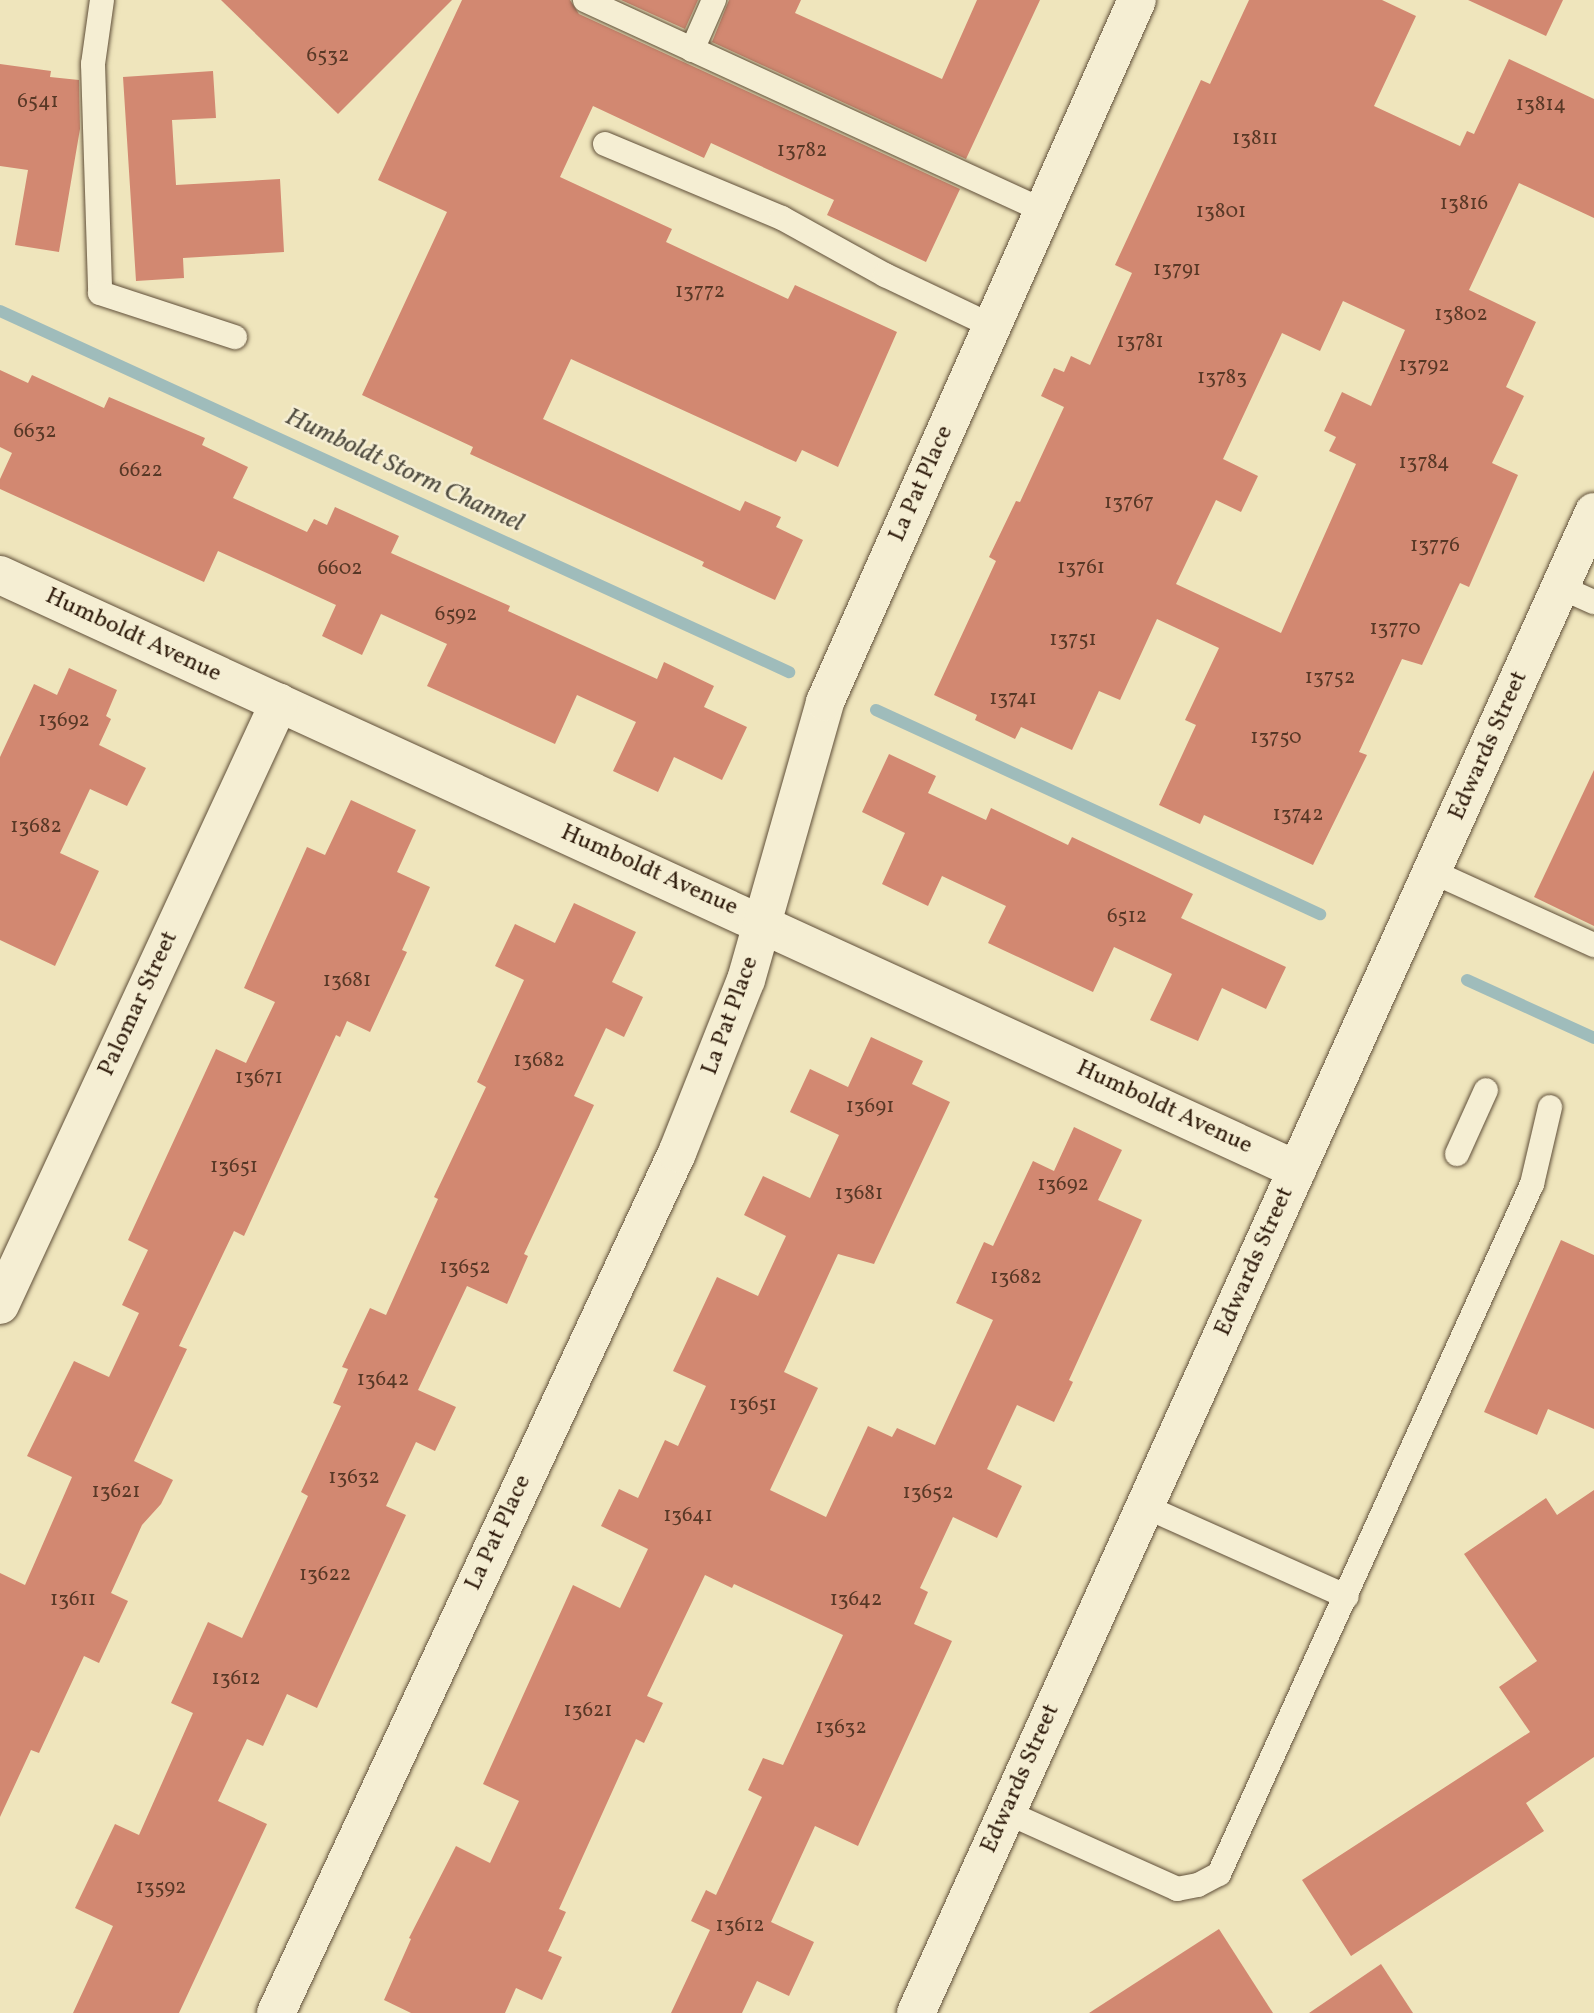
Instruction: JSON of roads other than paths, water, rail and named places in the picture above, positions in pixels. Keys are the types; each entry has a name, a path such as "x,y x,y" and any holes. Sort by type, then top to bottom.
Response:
{"street":[{"name":"La Pat Place","path":"276,2013 677,1153 725,1036 763,923 830,689 1044,211 1128,3"},
{"name":"Edwards Street","path":"916,2013 1594,512"},
{"name":"Humboldt Avenue","path":"0,575 1297,1170"},
{"name":"Palomar Street","path":"0,1305 279,703"}],"lane":[{"path":"102,0 93,64 100,293 235,337"},
{"path":"585,0 1044,211"},
{"path":"692,50 714,0"},
{"path":"605,145 643,158 782,218 885,275 992,326"},
{"path":"1560,587 1594,602"},
{"path":"1433,872 1594,945"},
{"path":"1457,1154 1486,1090"},
{"path":"1006,1812 1177,1889 1198,1885 1219,1874 1347,1597 1532,1184 1550,1107"},
{"path":"1144,1506 1347,1597"}],"waterway":[{"name":"Humboldt Storm Channel","path":"0,311 789,672"},
{"path":"876,710 1320,914"},
{"name":"Humboldt Storm Channel","path":"1467,980 1594,1038"}]}
